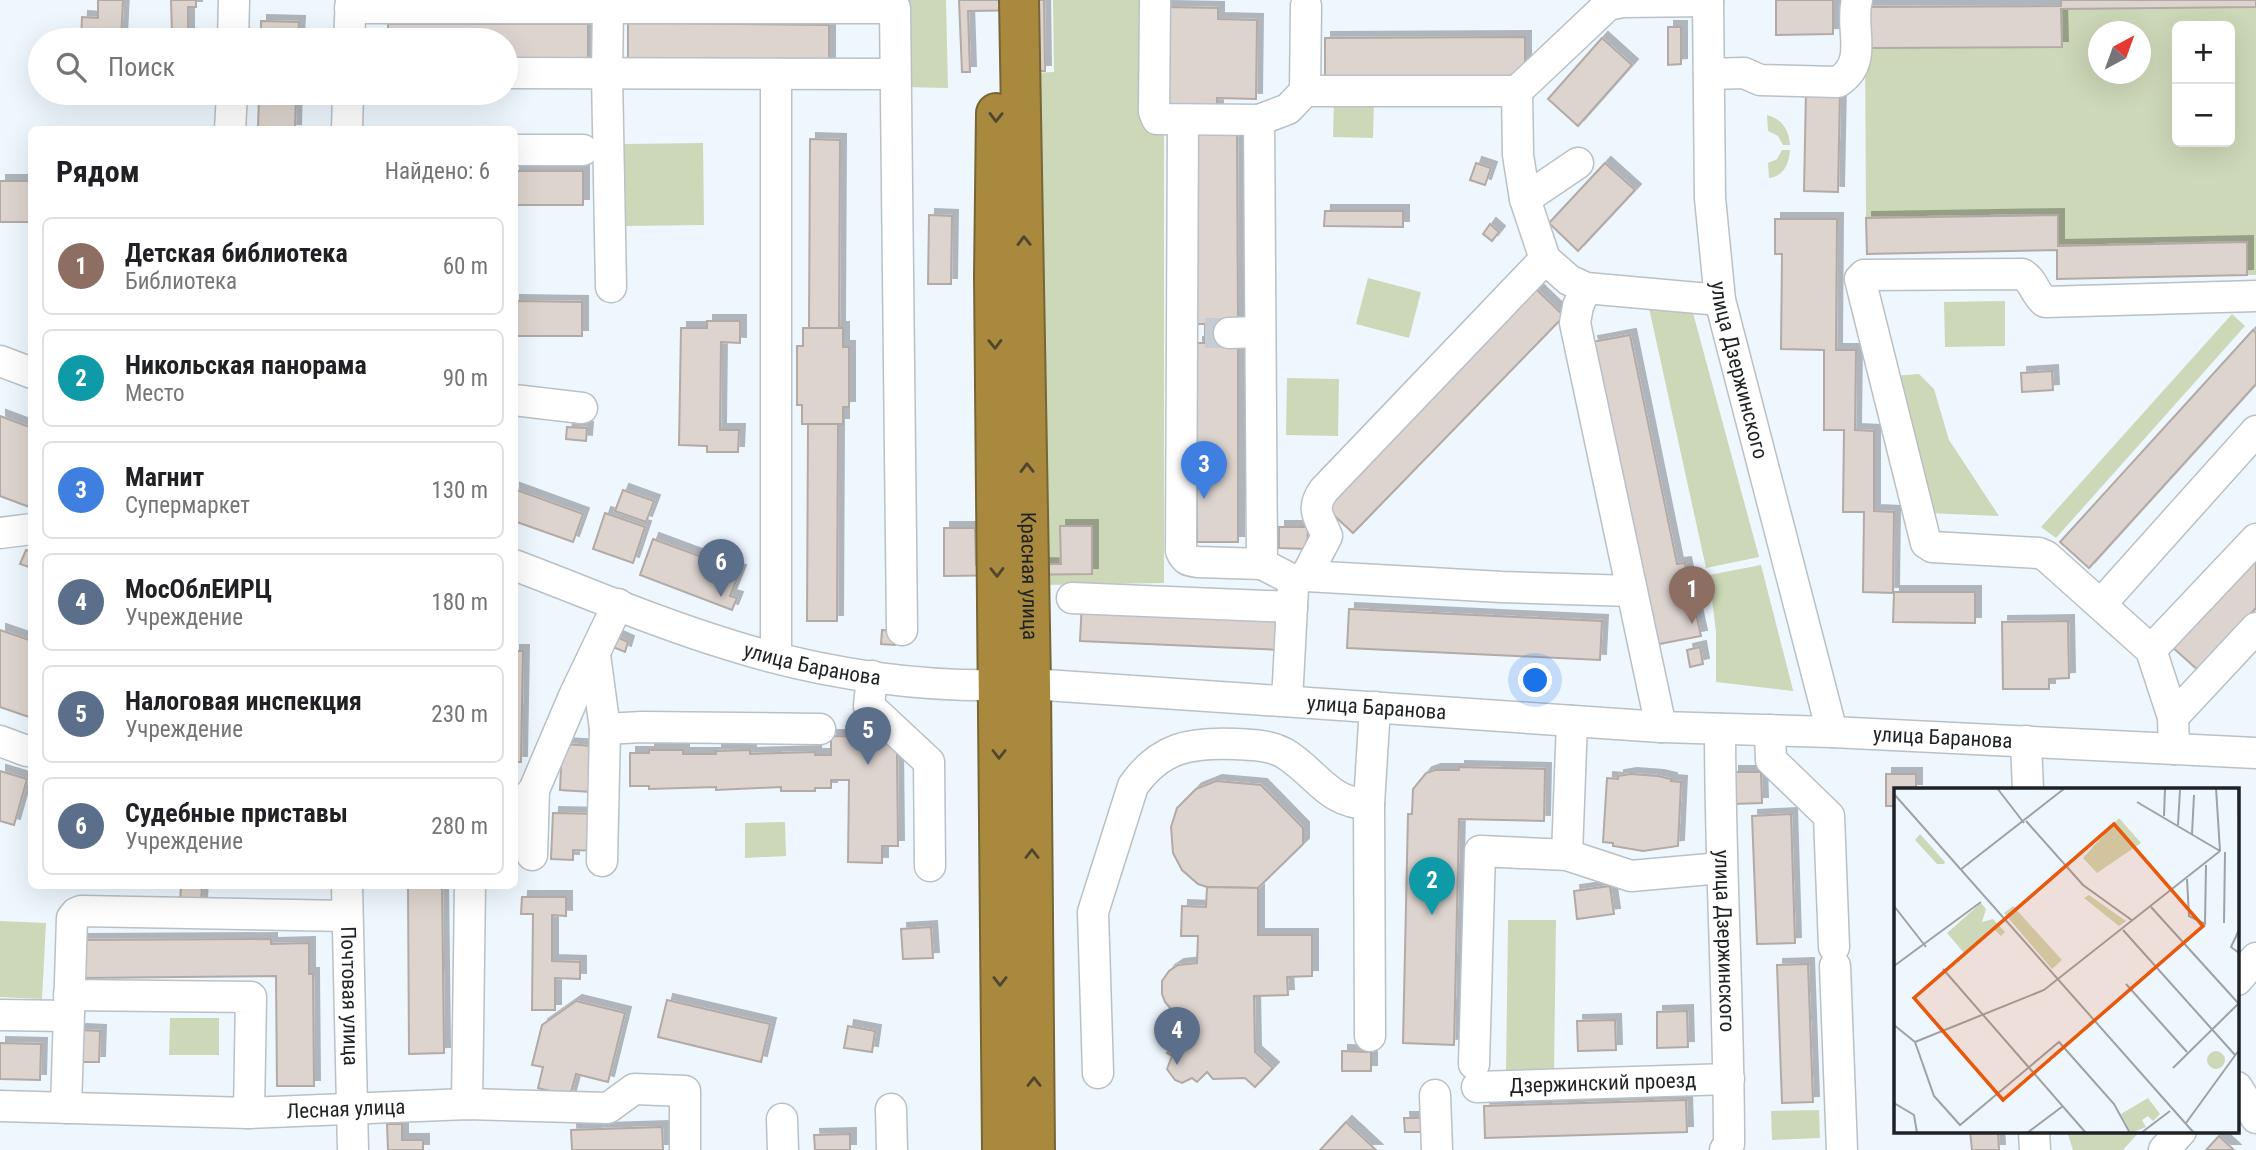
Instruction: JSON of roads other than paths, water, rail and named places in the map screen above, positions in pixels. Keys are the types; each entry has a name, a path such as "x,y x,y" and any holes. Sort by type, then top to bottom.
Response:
{"highway":[{"name":"Красная улица","path":"996,0 994,276 1035,1150"},
{"name":"Красная улица","path":"1002,1150 1014,685 1019,0"}],"street":[{"path":"233,28 234,0"},
{"path":"1709,74 1744,73 1760,80 1838,82 1853,69 1856,58 1857,0"},
{"path":"1305,91 1517,91 1608,5 1622,2 1708,1"},
{"name":"улица Дзержинского","path":"1708,1 1710,198 1720,300 1832,732"},
{"path":"1155,2 1154,112 1157,119 1183,121 1259,120 1289,109 1305,91 1306,6"},
{"path":"349,28 350,4 608,8 894,8 902,630"},
{"path":"608,8 611,287"},
{"path":"518,73 895,74"},
{"path":"776,74 776,657"},
{"path":"1517,91 1518,155 1525,199 1545,259 1569,280 1586,288 1720,300"},
{"path":"230,126 231,105"},
{"path":"347,126 348,105"},
{"path":"1259,120 1262,564"},
{"path":"1183,121 1205,333 1181,551 1189,561 1262,564 1297,587"},
{"path":"518,150 583,150"},
{"path":"1525,199 1578,163"},
{"path":"1287,701 1297,587 1327,536 1317,512 1316,501 1545,259"},
{"path":"2174,748 2173,718 2151,650 2042,554 1932,547 1926,543 1860,279 1864,275 2022,274 2045,302 2256,296"},
{"path":"1586,288 1577,306 1575,323 1661,727"},
{"path":"1205,333 1260,332"},
{"path":"0,361 28,372"},
{"path":"518,400 582,408"},
{"path":"2101,604 2256,431"},
{"path":"0,533 28,530"},
{"path":"2151,650 2256,539"},
{"name":"улица Баранова","path":"518,566 732,646 872,676 1661,727 1832,732 2256,753"},
{"path":"1072,598 1297,587 1502,587 1632,591"},
{"path":"532,855 524,797 618,604"},
{"path":"2173,718 2256,628"},
{"path":"595,655 605,729 601,861"},
{"path":"872,676 869,706 929,762 930,866"},
{"path":"1823,696 1820,711 1814,719 1781,731 1771,760 1829,816 1842,1150"},
{"path":"1370,1036 1369,804 1375,707"},
{"path":"1572,721 1567,855 1631,876 1721,868"},
{"path":"605,729 820,729"},
{"name":"улица Дзержинского","path":"1720,729 1721,868 1729,1079 1729,1144 1725,1150"},
{"path":"2026,741 2028,788"},
{"path":"1097,1073 1093,912 1133,786 1142,773 1161,756 1187,745 1216,743 1264,746 1296,761 1339,799 1353,804 1369,804"},
{"name":"Дзержинский проезд","path":"1567,855 1479,851 1476,1075 1729,1079"},
{"name":"Почтовая улица","path":"346,889 353,1150"},
{"path":"467,1104 470,889"},
{"path":"66,1108 72,918 78,912 346,916"},
{"path":"2238,979 2256,958"},
{"path":"0,1015 69,1005 251,997 249,1113"},
{"name":"Лесная улица","path":"0,1106 249,1113 467,1104 608,1108 634,1088 685,1091 685,1150"},
{"path":"2238,1089 2256,1118"},
{"path":"1435,1095 1437,1150"},
{"path":"891,1110 892,1150"},
{"path":"782,1119 782,1150"},
{"path":"2034,1132 2035,1150"},
{"path":"2164,1150 2180,1132"}],"tunnel":[{"path":"1205,333 1229,333"}],"place":[{"name":"Магнит","path":"1204,499"},
{"name":"Судебные приставы","path":"721,597"},
{"name":"Детская библиотека","path":"1692,624"},
{"name":"Налоговая инспекция","path":"868,765"},
{"name":"Никольская панорама","path":"1432,915"},
{"name":"МосОблЕИРЦ","path":"1177,1065"}]}
